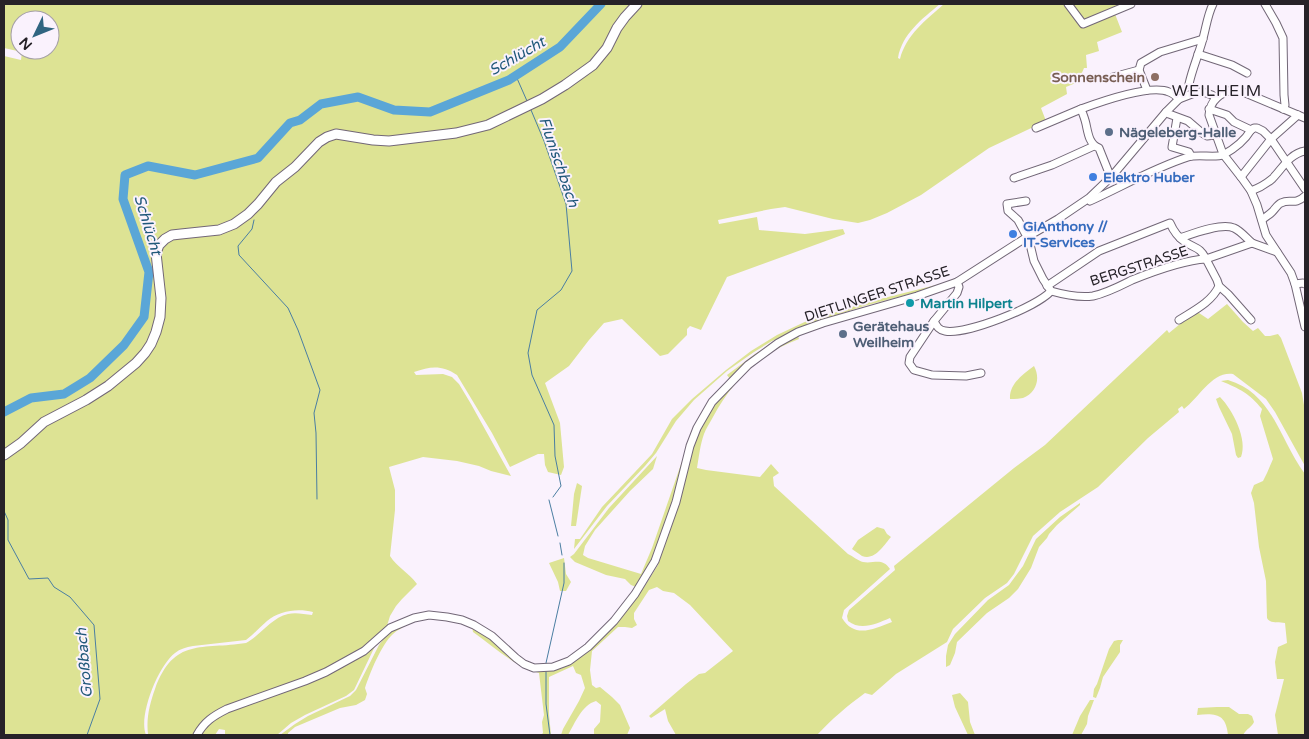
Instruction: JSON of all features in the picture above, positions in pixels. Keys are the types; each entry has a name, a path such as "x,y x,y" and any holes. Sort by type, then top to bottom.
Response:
{"main road":[{"path":"4,455 44,422 108,386 136,363 151,344 160,317 161,298 156,253 159,245 165,239 182,234 219,230 234,224 248,214 276,182 295,167 319,142 327,137 336,134 389,141 456,133 488,125 542,99 593,65 607,48 617,28 638,4"}],"street":[{"path":"1068,4 1083,24 1131,4"},
{"path":"1189,84 1203,39 1208,12 1212,4"},
{"path":"1265,4 1283,38 1285,105 1283,109"},
{"path":"1147,90 1139,70 1141,63 1160,52 1203,39"},
{"path":"1198,54 1232,65 1247,73"},
{"path":"1112,77 1139,70"},
{"path":"1302,116 1236,89 1228,90 1216,98 1209,109 1215,135 1223,154 1251,191 1266,235 1291,273 1305,326"},
{"path":"1036,128 1081,109 1147,90 1168,91 1179,98 1203,92 1216,98"},
{"name":"DIETLINGER STRASSE","path":"197,735 209,718 218,713 326,672 364,651 390,628 414,618 429,615 462,620 474,625 492,636 524,664 534,668 553,667 569,661 588,647 614,621 635,594 655,560 676,502 690,446 697,428 712,402 748,365 778,343 798,332 957,282 1089,198 1112,176 1179,98"},
{"path":"1081,109 1088,135 1094,146 1098,148 1112,176"},
{"path":"1209,109 1227,115 1234,122 1251,130 1254,128 1262,131 1271,140 1305,189"},
{"path":"1166,112 1188,121 1207,136 1215,135"},
{"path":"1241,176 1271,140 1302,116"},
{"path":"1177,118 1172,147 1189,152 1191,156"},
{"path":"1089,198 1090,201 1152,171 1191,156 1220,156 1246,139 1251,130"},
{"path":"1014,178 1052,165 1094,146"},
{"path":"1251,191 1273,178 1296,153 1305,151"},
{"path":"1262,220 1280,203 1297,202 1305,196"},
{"path":"1026,202 1007,204 1008,211 1018,220 1029,240 1034,262 1049,289"},
{"path":"934,322 942,330 962,331 1010,315 1047,296 1049,289 1099,251 1170,223 1184,242 1202,251 1206,260 1252,243"},
{"path":"1180,238 1205,229 1230,226 1252,243 1277,252"},
{"name":"BERGSTRASSE","path":"1049,289 1067,295 1093,296 1172,266 1196,260 1206,260 1219,286 1251,320"},
{"path":"957,282 959,287 957,293 934,322 910,357 909,363 914,370 932,375 966,376 981,373"},
{"path":"1295,284 1305,284"},
{"path":"1179,320 1209,299 1219,286"}],"green space":[{"path":"4,4 940,4 908,34 900,49 898,58 900,59 912,35 944,4 1065,4 1082,27 1115,14 1122,32 1097,42 1099,51 1086,55 1087,68 1084,68 1078,82 1066,87 1067,94 1041,108 1046,121 989,148 921,195 887,213 858,223 785,207 718,220 719,224 757,217 759,230 805,234 843,229 845,234 727,277 701,330 690,326 687,329 687,335 668,354 660,356 622,319 604,323 569,366 545,383 560,423 564,467 561,475 548,472 544,454 538,454 510,467 457,375 441,368 414,372 416,375 443,374 452,377 459,384 511,476 457,461 423,457 389,467 395,490 395,510 390,556 417,584 396,606 390,616 386,629 362,650 345,660 307,678 225,707 196,734 148,734 149,711 155,689 163,672 171,661 181,653 203,647 246,643 282,616 294,613 312,615 313,612 295,610 277,615 267,621 246,640 181,649 169,659 162,669 151,692 145,716 144,727 146,735 4,735 4,56 10,57 10,60 60,60 60,10 10,10 10,49 4,48"},
{"path":"1071,4 1125,4 1084,20"},
{"path":"967,272 967,274 940,286 864,306 822,320 772,341 727,371 694,400 676,421 656,453 607,506 574,549 575,539 580,539 602,507 652,454 672,419 692,399 751,351 777,335 811,319 864,303 940,284"},
{"path":"1227,304 1253,331 1258,328 1265,336 1278,334 1281,338 1302,393 1305,411 1305,466 1266,399 1233,374 1225,374 1219,377 1206,386 1184,409 1182,406 1178,409 1179,412 1148,438 1098,487 1060,512 1033,536 1014,574 1007,583 985,598 953,629 947,642 896,674 872,695 865,693 817,735 676,735 668,721 665,709 651,718 649,716 686,684 699,674 705,673 733,651 690,605 674,593 663,591 657,587 649,590 634,613 637,625 632,628 618,627 592,651 590,670 592,685 596,688 600,687 620,705 630,728 627,735 594,735 594,729 600,722 601,705 596,701 583,710 568,735 561,735 585,688 581,675 576,673 573,666 549,677 551,735 541,735 543,733 542,722 544,715 539,673 521,666 473,632 472,626 535,670 554,670 563,668 572,662 618,621 639,595 658,565 699,427 716,403 752,364 781,344 798,336 799,339 760,360 738,380 720,404 705,432 697,468 760,477 771,464 779,473 773,477 774,486 848,554 863,562 884,563 890,569 844,610 842,618 847,624 859,630 871,629 892,622 890,618 869,626 858,626 848,621 847,616 849,610 895,570 894,566 1045,445 1167,330 1169,333 1196,311 1208,319"},
{"path":"771,344 747,363 730,379 727,375"},
{"path":"1034,366 1037,381 1034,389 1023,398 1010,399 1014,384"},
{"path":"1228,380 1243,386 1266,407 1305,474 1305,735 1278,735 1275,715 1284,679 1277,679 1275,662 1278,647 1287,643 1285,623 1272,622 1267,618 1266,581 1251,493 1254,485 1263,481 1273,459 1260,416 1262,409 1244,392 1221,381"},
{"path":"1220,397 1230,409 1241,434 1243,450 1241,457 1238,458 1232,434 1216,399"},
{"path":"688,444 654,560 636,587 625,579 606,575 575,562 570,557 609,508 657,456 653,469 630,491 595,530 585,546 583,555 641,574 652,548"},
{"path":"577,483 582,486 576,526 571,526 574,494"},
{"path":"1080,503 1057,525 1039,547 1031,568 1018,589 1009,598 987,613 957,642 950,665 946,667 948,645 955,634 988,600 1009,585 1023,566 1036,539 1060,517"},
{"path":"877,527 884,529 891,537 879,551 867,557 852,549 858,540"},
{"path":"564,558 566,574 571,582 566,591 560,591 549,563"},
{"path":"407,623 407,625 393,634 380,652 365,688 367,694 365,700 356,705 340,708 295,727 288,735 280,735 308,716 350,696 356,690 379,645 387,634"},
{"path":"1123,640 1120,645 1120,652 1103,677 1096,698 1093,697 1094,689 1109,649 1114,641"},
{"path":"377,642 354,690 346,696 291,723 277,735 225,735 225,730 219,729 215,735 199,734 219,714 281,693"},
{"path":"960,693 968,702 970,722 975,735 968,735 955,707 952,695"},
{"path":"1090,700 1094,700 1087,724 1081,735 1072,735 1080,716"},
{"path":"1229,707 1239,714 1248,714 1252,716 1254,722 1243,735 1228,735 1225,723 1219,716 1210,714 1197,715 1198,708"}],"waterway":[{"name":"Schlücht","path":"4,412 31,398 64,394 90,378 124,345 144,317 149,272 123,199 125,175 148,166 195,175 258,158 290,123 300,120 321,104 358,97 394,110 430,112 509,80 560,47 601,4"},
{"name":"Flunischbach","path":"516,76 527,101"},
{"name":"Flunischbach","path":"531,110 566,204 572,271 561,290 537,310 528,353 532,375 554,425 555,456 561,486 553,497"},
{"path":"254,220 252,229 238,246 239,255 288,308 320,390 314,413 317,499"},
{"name":"Flunischbach","path":"549,500 558,536"},
{"name":"Großbach","path":"4,511 8,520 8,540 29,579 48,578 54,587 70,597 94,625 100,699 87,735"},
{"name":"Flunischbach","path":"560,543 562,555"},
{"name":"Flunischbach","path":"546,663 564,583 564,563"},
{"name":"Flunischbach","path":"546,672 546,704 550,735"}],"place":[{"name":"Sonnenschein","path":"1155,77"},
{"name":"Nägeleberg-Halle","path":"1109,132"},
{"name":"Elektro Huber","path":"1093,177"},
{"name":"GiAnthony // IT-Services","path":"1013,234"},
{"name":"Martin Hilpert","path":"910,303"},
{"name":"Gerätehaus Weilheim","path":"843,334"}],"district":[{"name":"WEILHEIM","path":"1217,91"}]}
